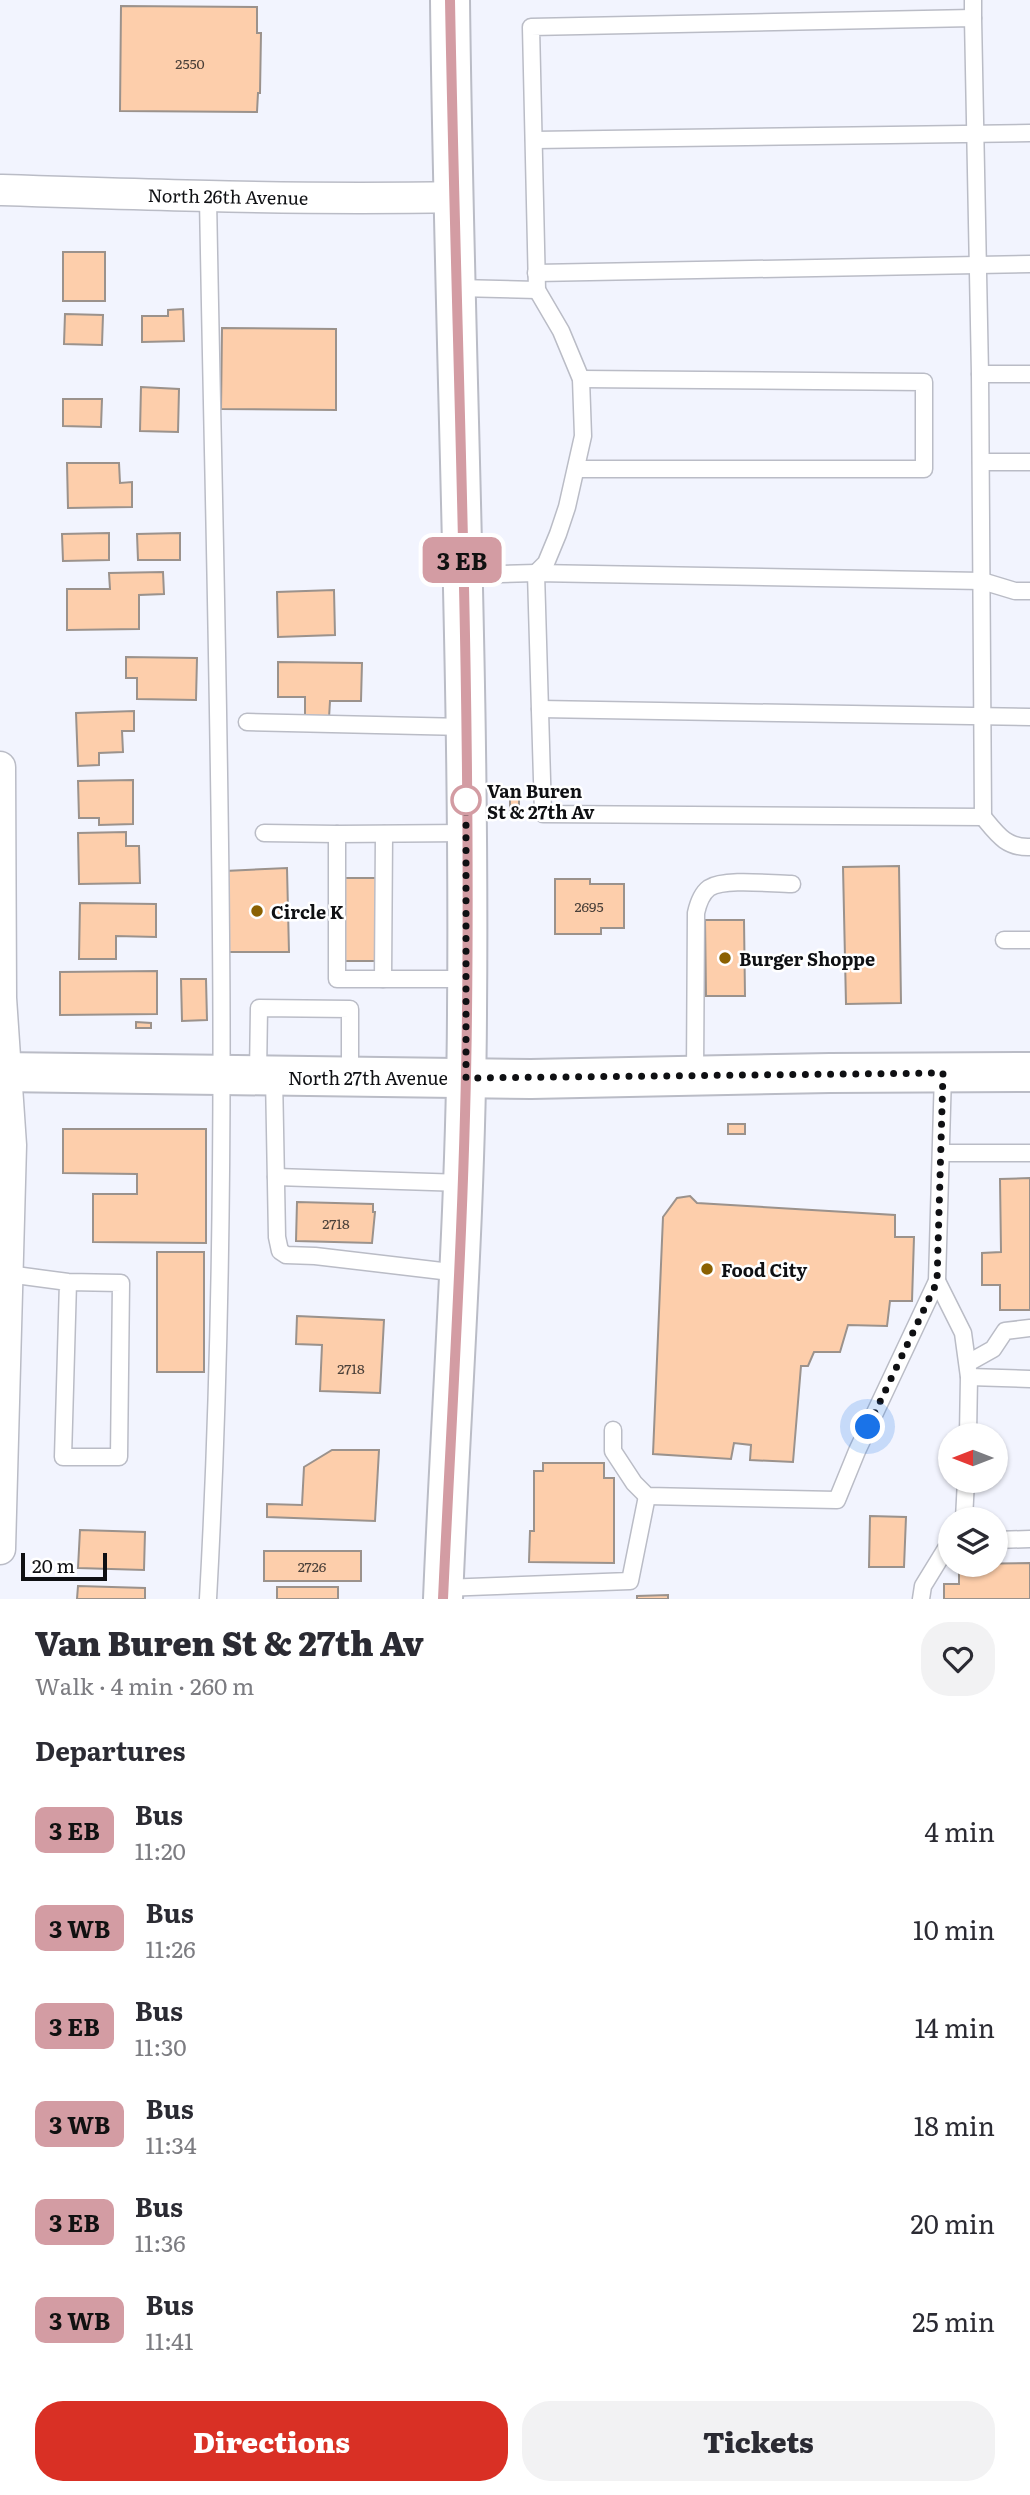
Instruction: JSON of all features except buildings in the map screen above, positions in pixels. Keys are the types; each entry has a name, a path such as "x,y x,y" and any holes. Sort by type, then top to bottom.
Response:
{"main road":[{"path":"443,1593 463,1183 467,979 465,727 450,0"},
{"name":"North 27th Avenue","path":"4,1072 466,1078 1030,1072"}],"street":[{"name":"North 26th Avenue","path":"0,190 208,197 455,197"},
{"path":"0,766 1,998 4,1072 12,1145 0,1549"}],"lane":[{"path":"974,0 983,817 1002,840 1019,848 1030,847"},
{"path":"974,18 531,27 537,282 581,379 583,436 558,534 546,563 536,573 543,814 983,817"},
{"path":"534,140 1030,133"},
{"path":"208,197 252,1075 276,1177 276,1237 280,1251 286,1255 459,1273"},
{"path":"457,288 537,282 1030,264"},
{"path":"980,374 1030,374"},
{"path":"576,469 925,469 925,382 581,379"},
{"path":"981,462 1030,462"},
{"path":"462,575 536,573 982,581 1015,591 1030,591"},
{"path":"540,709 1030,717"},
{"path":"247,722 465,727"},
{"path":"264,833 466,833"},
{"path":"337,834 337,979 467,979"},
{"path":"383,979 384,834"},
{"path":"695,1075 696,913 699,899 708,888 723,883 792,884"},
{"path":"1004,940 1030,940"},
{"path":"350,1077 352,979"},
{"path":"208,1599 213,1507 259,1008 350,1009"},
{"path":"613,1430 613,1451 634,1483 647,1496 837,1500 857,1451 937,1282 943,1073"},
{"path":"942,1153 1030,1153"},
{"path":"276,1177 463,1183"},
{"path":"8,1274 68,1282 121,1283 119,1457 63,1457 68,1282"},
{"path":"937,1282 963,1333 969,1370 968,1423"},
{"path":"969,1370 993,1349 1005,1331 1030,1328"},
{"path":"969,1370 1030,1379"},
{"path":"443,1593 630,1581 647,1496"},
{"path":"1008,1539 1030,1539"},
{"path":"921,1599 923,1586 938,1562"}],"bus line":[{"path":"443,1599 465,1141 467,1014 457,265 450,0"}],"place":[{"name":"Van Buren St & 27th Av","path":"466,800"},
{"name":"Circle K","path":"257,911"},
{"name":"Burger Shoppe","path":"725,958"},
{"name":"Food City","path":"707,1269"}],"route":[{"path":"466,800 466,1078 943,1073 937,1282 868,1427"}]}
